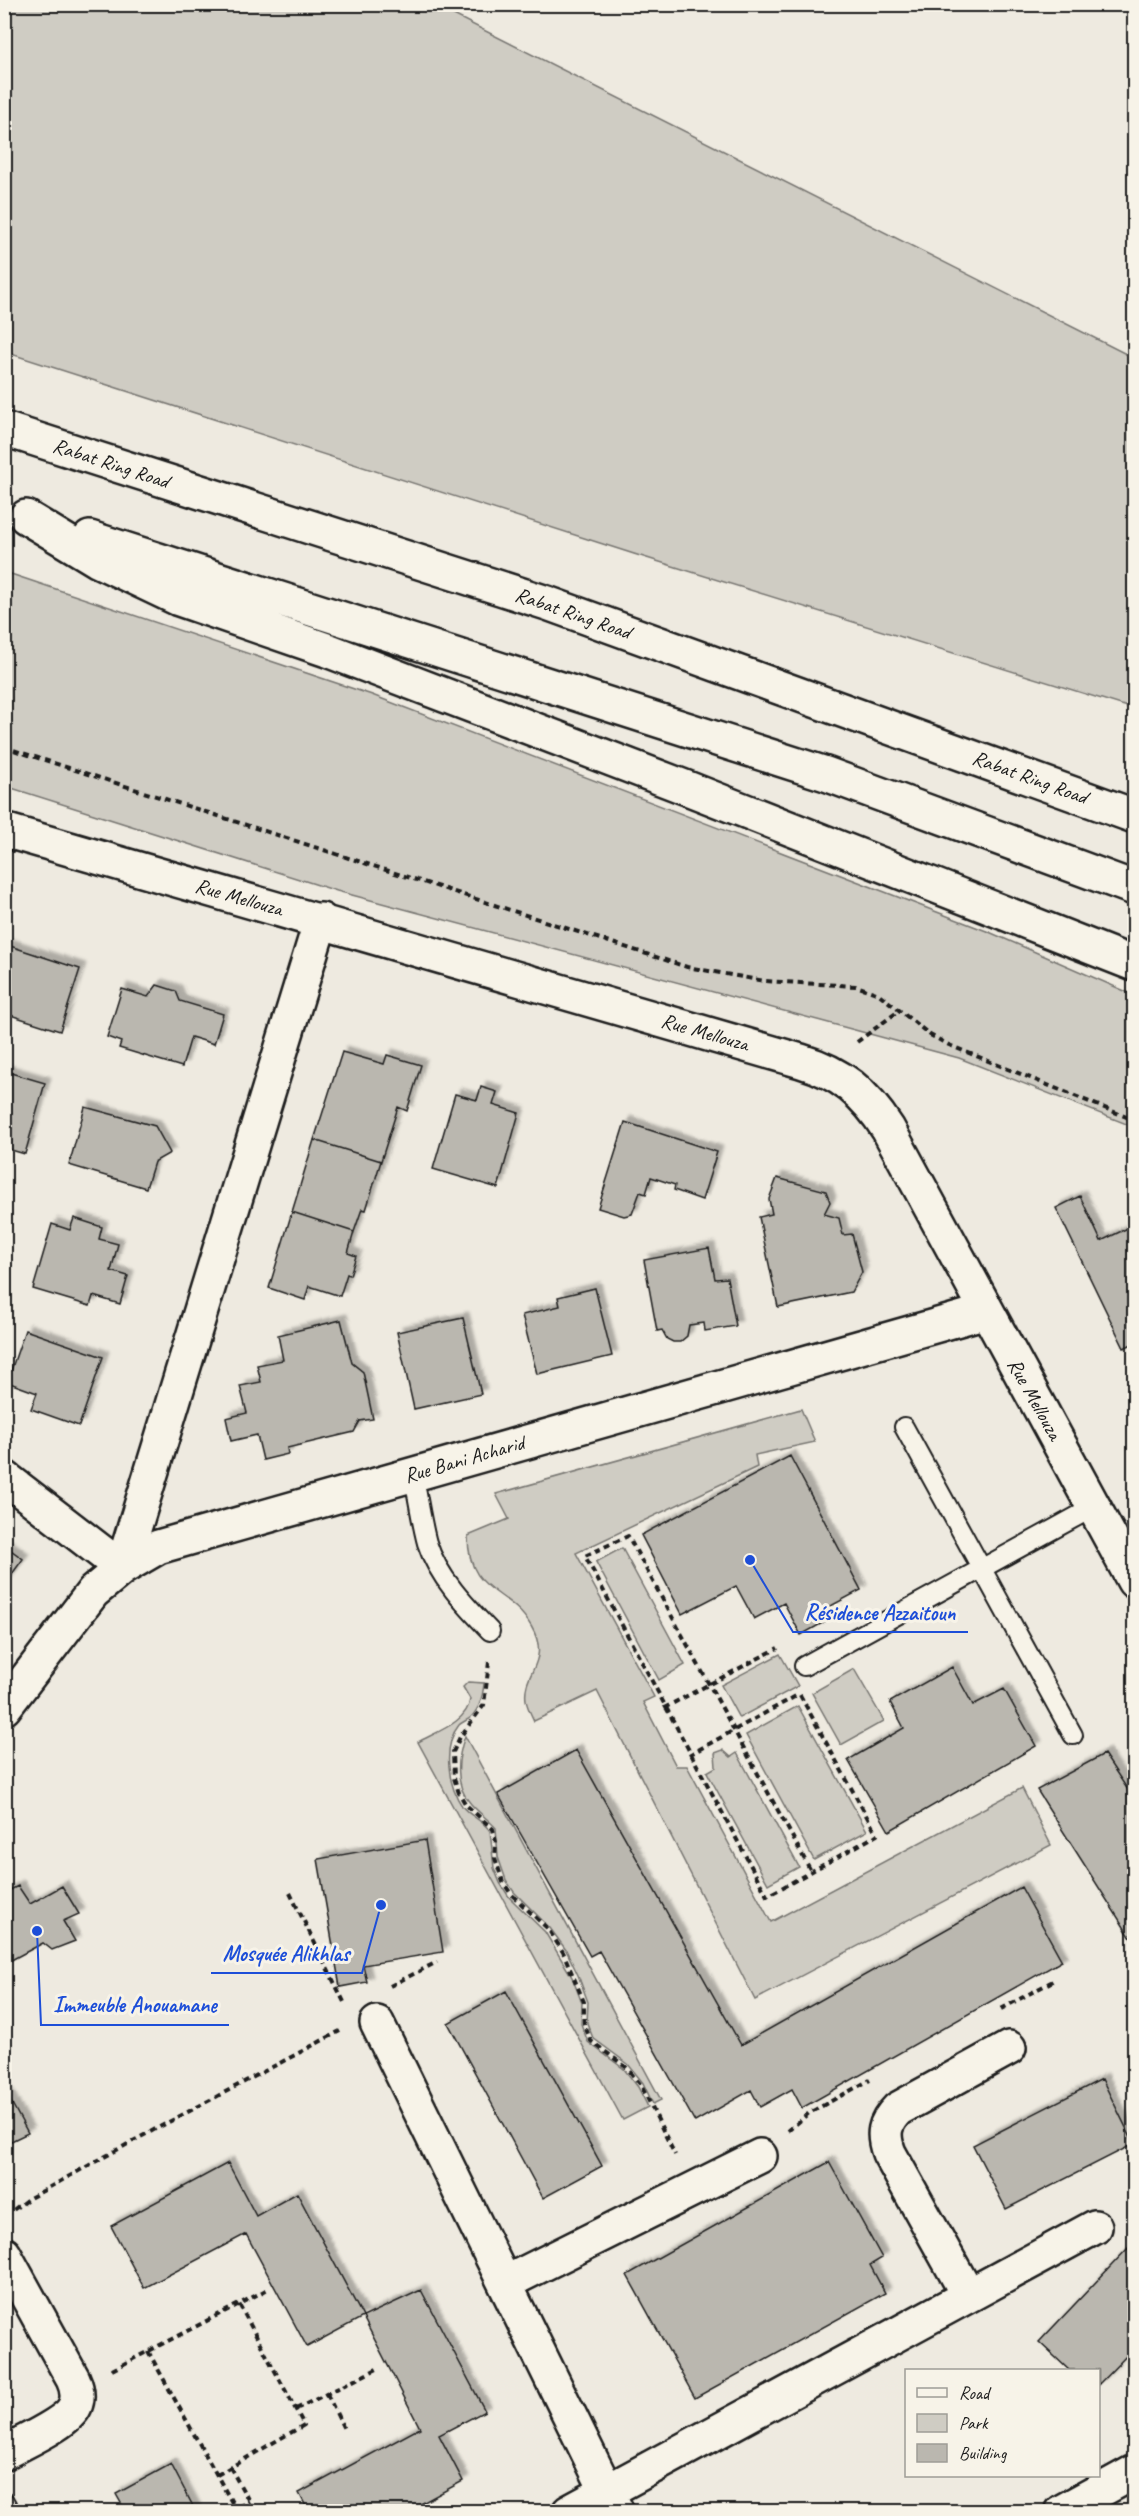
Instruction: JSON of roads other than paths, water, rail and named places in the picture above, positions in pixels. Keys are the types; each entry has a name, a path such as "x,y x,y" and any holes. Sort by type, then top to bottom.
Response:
{"main road":[{"name":"Rabat Ring Road","path":"4,429 547,603 1127,811"},
{"path":"15,514 826,774 1134,888"},
{"path":"15,514 97,560 179,599 327,650 643,771 1134,964"},
{"name":"Rue Mellouza","path":"4,830 824,1067 844,1079 876,1111 1134,1581"},
{"path":"4,1477 122,1568 321,920"},
{"name":"Rue Bani Acharid","path":"4,1708 93,1592 122,1568 158,1547 987,1311"},
{"path":"370,2009 612,2501"},
{"path":"968,2295 889,2153 884,2130 886,2121 898,2109 1009,2048"},
{"path":"505,2283 760,2156"},
{"path":"569,2511 612,2501 968,2295 1095,2227"},
{"path":"4,2254 77,2388 74,2409 65,2418 4,2453"},
{"path":"1061,2511 1134,2472"}],"lane":[{"path":"904,1427 1073,1735"},
{"path":"413,1473 428,1544 449,1582 490,1631"},
{"path":"804,1666 1094,1507"},
{"path":"4,2501 10,2511"}],"place":[{"name":"Résidence Azzaitoun","path":"750,1560"},
{"name":"Mosquée Alikhlas","path":"381,1905"},
{"name":"Immeuble Anouamane","path":"37,1931"}]}
